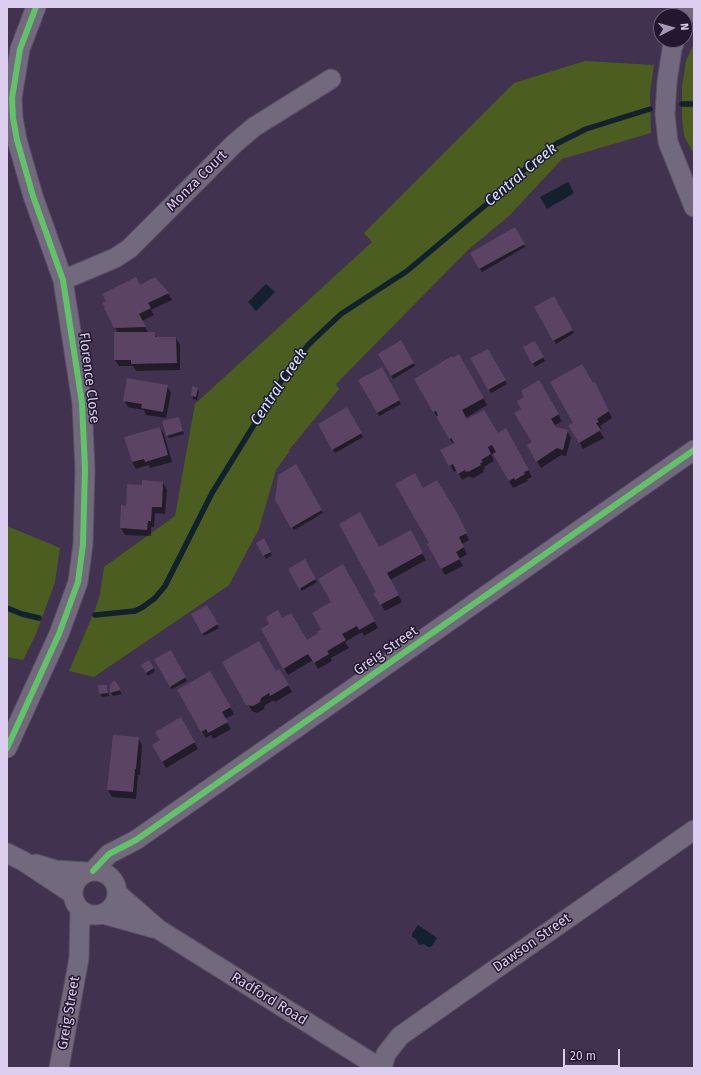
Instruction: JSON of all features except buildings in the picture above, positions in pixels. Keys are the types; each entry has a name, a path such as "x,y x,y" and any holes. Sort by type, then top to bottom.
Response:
{"street":[{"name":"Florence Close","path":"7,748 59,634 78,582 83,544 85,469 82,403 64,280 33,196 10,118 20,49 36,7"},
{"path":"672,48 667,82 665,114 668,142 694,207"},
{"name":"Monza Court","path":"64,280 115,258 129,249 234,144 254,127 331,79"},
{"name":"Greig Street","path":"90,872 109,854 136,840 694,450"},
{"name":"Dawson Street","path":"381,1068 386,1054 400,1036 694,830"},
{"name":"Greig Street","path":"116,887 119,865 136,840"},
{"name":"Radford Road","path":"15,857 88,908 158,929"},
{"name":"Radford Road","path":"15,857 56,870 90,872"},
{"path":"90,872 104,873 116,887 113,906 88,908 76,881 81,876 90,872"},
{"name":"Radford Road","path":"116,887 158,929 381,1068"},
{"name":"Greig Street","path":"59,1068 88,908"}],"green space":[{"path":"694,43 694,154 684,136 682,117 682,86 686,61"},
{"path":"585,61 654,65 650,93 651,133 562,159 509,216 468,250 336,384 339,389 289,450 276,470 259,529 229,585 94,677 69,671 95,610 100,594 104,567 175,516 195,404 372,242 364,233 514,83"},
{"path":"7,526 60,548 55,582 36,634 23,660 7,657"}],"water":[{"path":"568,182 574,193 547,209 540,197"},
{"path":"266,284 275,292 256,311 248,302"},
{"path":"418,925 437,938 431,947 424,944 419,945 416,939 412,937 412,934"}],"waterway":[{"name":"Central Creek","path":"682,104 694,104"},
{"name":"Central Creek","path":"95,615 135,611 155,598 165,586 212,493 286,373 309,344 341,314 407,271 488,203 535,160 556,144 586,129 650,109"},
{"name":"Central Creek","path":"7,608 22,614 39,618"}],"cycle path":[{"path":"7,748 59,634 78,582 83,544 85,469 82,403 63,280 33,196 17,140 13,118 12,98 20,49 36,7"},
{"path":"93,871 109,854 136,840 694,450"}]}
